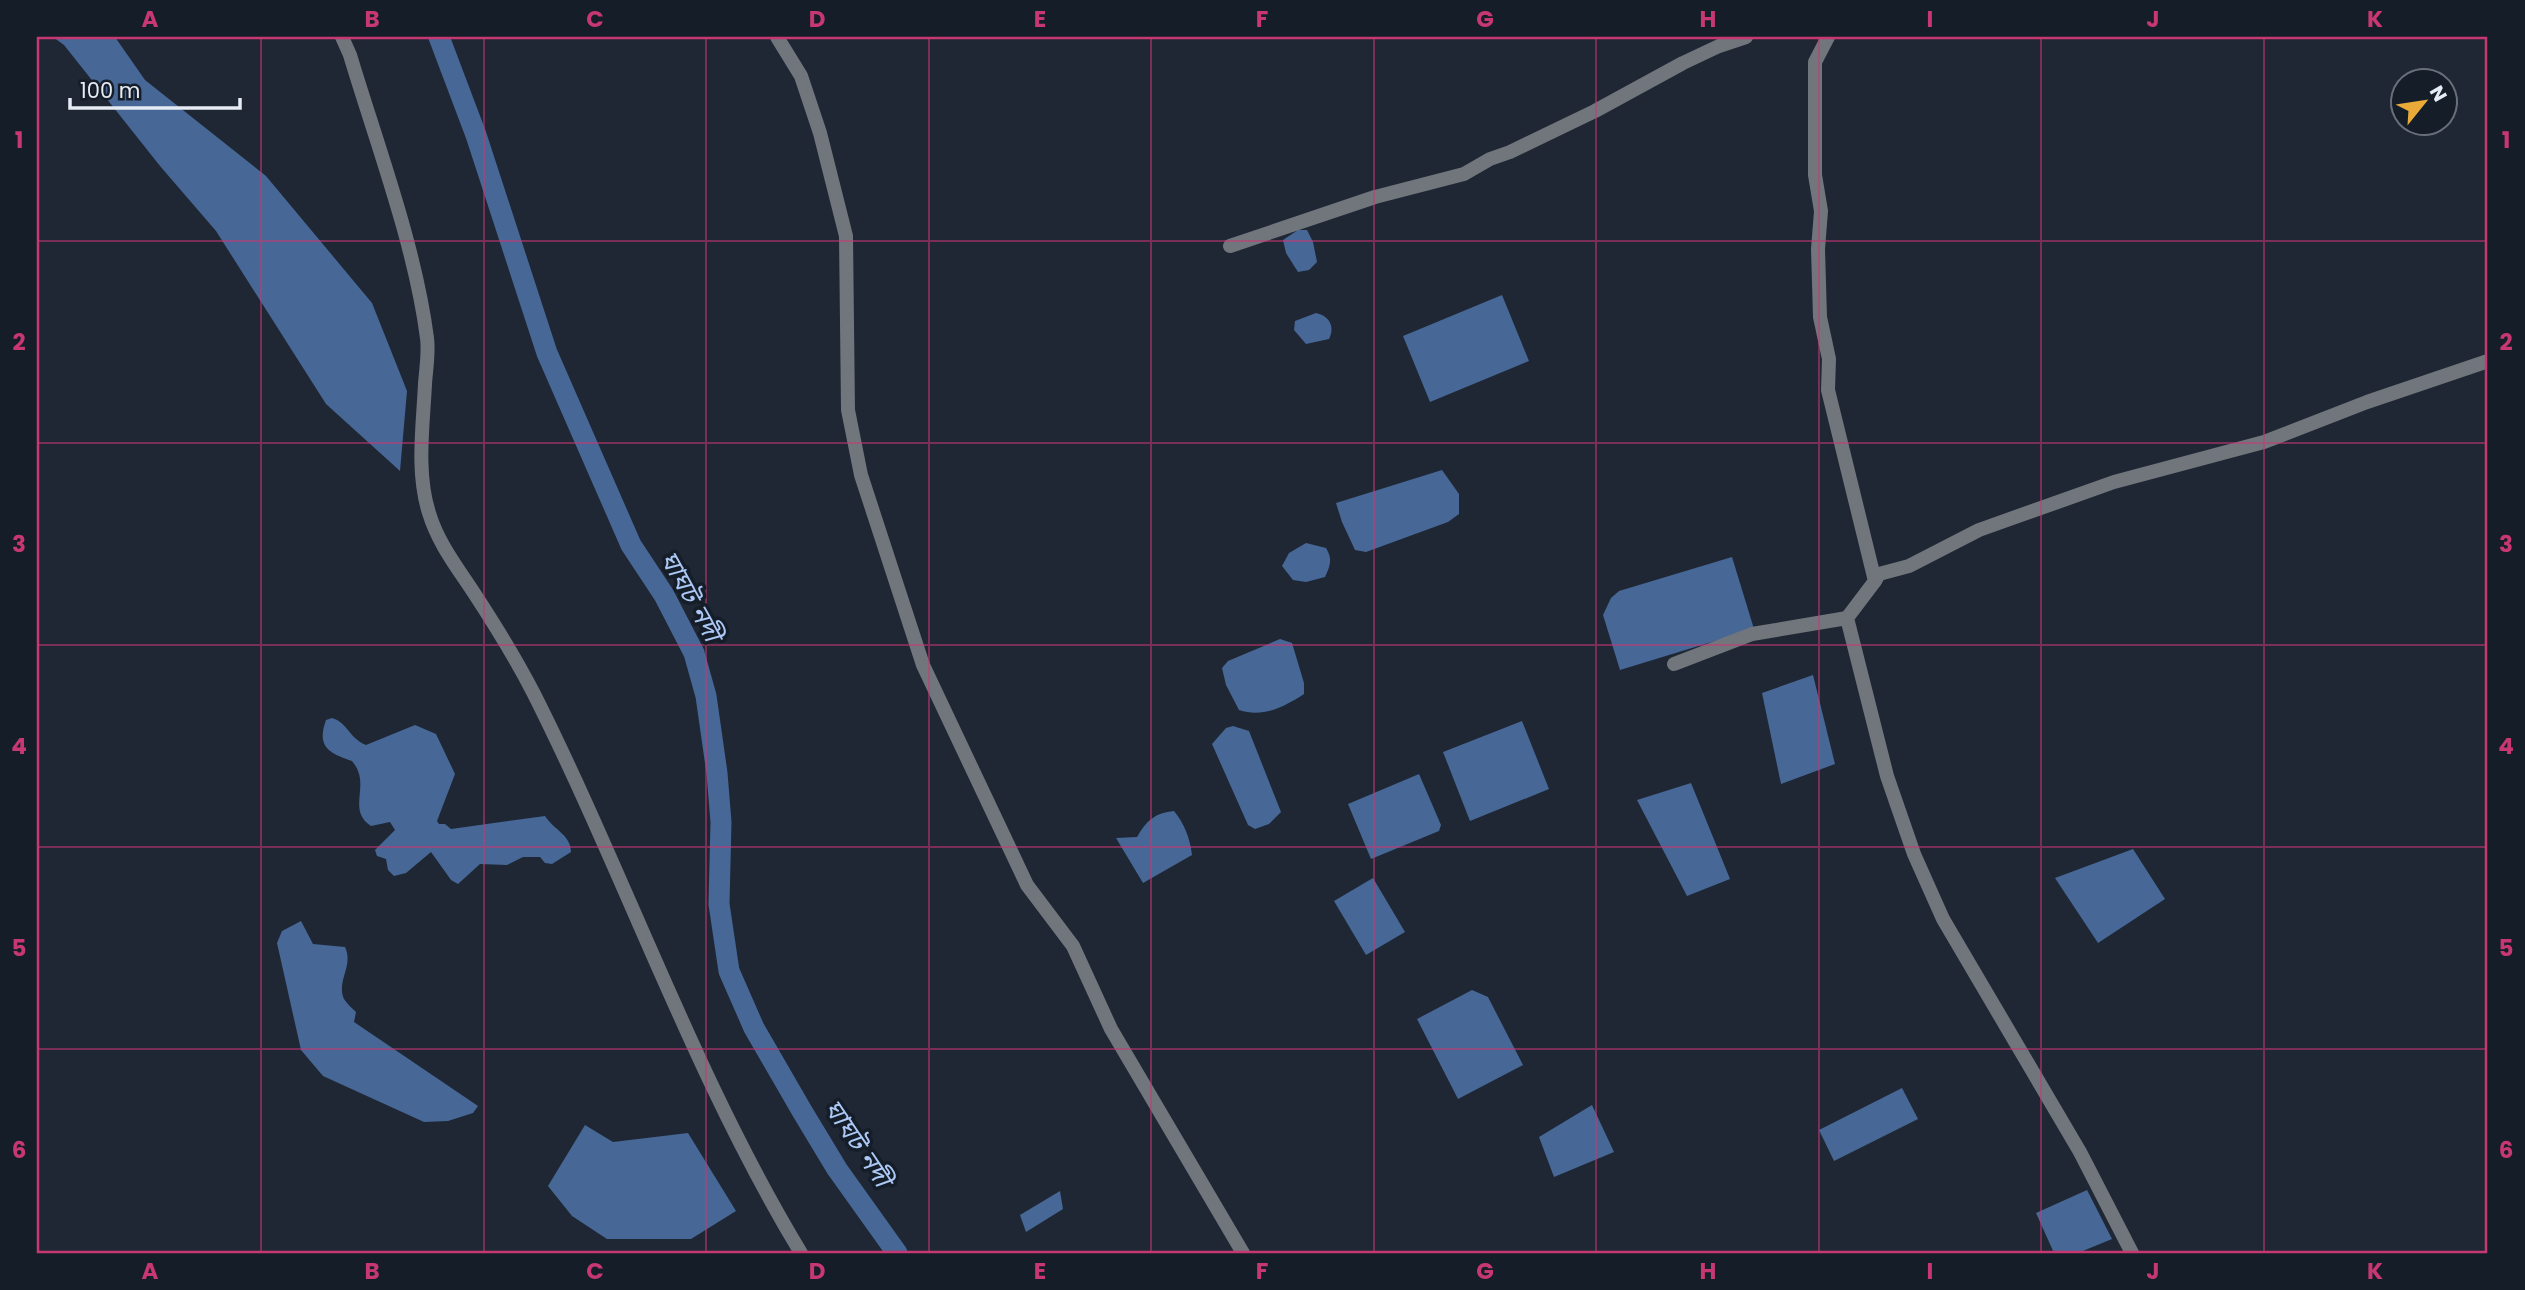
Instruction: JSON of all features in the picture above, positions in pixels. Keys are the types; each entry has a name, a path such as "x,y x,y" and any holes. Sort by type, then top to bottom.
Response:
{"street":[{"path":"342,37 376,142 419,292 428,342 421,482 430,515 440,541 533,691 590,812 699,1061 769,1200 802,1253"},
{"path":"778,37 800,76 820,133 846,236 848,410 860,475 923,665 1027,885 1073,946 1111,1029 1244,1253"},
{"path":"1230,246 1375,197 1464,174 1490,159 1584,116 1683,63 1746,37"},
{"path":"1828,37 1815,62 1815,175 1821,211 1818,249 1820,317 1829,359 1828,390 1875,581"},
{"path":"1674,664 1752,634 1847,618 1879,574 1909,566 1979,530 2114,482 2264,442 2367,402 2488,361"},
{"path":"1847,618 1887,776 1914,854 1943,919 2080,1152 2132,1253"}],"water":[{"path":"53,37 115,37 145,80 266,176 372,303 407,391 400,471 326,404 216,231 160,166 64,45"},
{"path":"1298,230 1307,230 1313,242 1317,262 1309,270 1298,272 1286,253 1283,240"},
{"path":"1502,295 1529,361 1430,402 1403,336"},
{"path":"1316,313 1328,319 1331,335 1329,339 1306,344 1294,330 1295,321"},
{"path":"1442,470 1459,494 1459,514 1448,522 1366,552 1355,550 1336,503"},
{"path":"1306,543 1326,548 1330,559 1328,569 1325,577 1306,582 1293,580 1282,566 1289,553"},
{"path":"1732,557 1754,629 1620,670 1603,615 1611,598 1619,591"},
{"path":"1280,639 1292,643 1304,683 1304,694 1265,712 1239,710 1226,685 1222,668 1228,661"},
{"path":"1813,675 1835,764 1781,784 1762,693"},
{"path":"332,718 366,745 415,725 436,734 455,774 437,821 439,824 445,824 451,829 545,816 568,841 571,852 552,864 545,863 540,857 523,857 507,865 480,864 458,884 451,880 431,852 406,873 394,876 388,870 386,859 377,856 375,850 395,830 390,822 371,826 364,820 359,807 360,778 357,768 352,761 331,752 324,743 323,729 326,720"},
{"path":"1522,721 1549,789 1470,821 1443,752"},
{"path":"1233,726 1249,731 1281,812 1269,824 1255,829 1248,825 1212,744 1226,728"},
{"path":"1419,774 1441,825 1439,831 1371,859 1348,804"},
{"path":"1691,783 1730,879 1687,896 1637,800"},
{"path":"1174,811 1186,831 1192,855 1143,883 1116,838 1137,837 1152,818"},
{"path":"2133,849 2165,899 2098,943 2055,878"},
{"path":"1373,878 1405,932 1366,955 1334,901"},
{"path":"301,921 313,944 345,947 348,961 342,992 345,1001 356,1012 354,1022 478,1106 473,1113 448,1121 424,1122 323,1076 301,1050 277,943 282,931"},
{"path":"1472,990 1488,997 1523,1065 1458,1099 1417,1019"},
{"path":"1902,1088 1918,1119 1834,1161 1819,1130"},
{"path":"1592,1105 1614,1152 1554,1177 1539,1137"},
{"path":"585,1125 613,1142 688,1133 736,1211 691,1239 607,1239 572,1216 548,1186"},
{"path":"2087,1190 2112,1239 2078,1253 2054,1253 2036,1213"},
{"path":"1060,1191 1063,1209 1026,1232 1020,1215"}],"waterway":[{"name":"ঘাঘট নদী","path":"439,37 476,135 547,353 631,545 664,595 694,653 706,696 717,773 721,822 719,904 729,971 754,1028 802,1111 837,1169 897,1253"}]}
